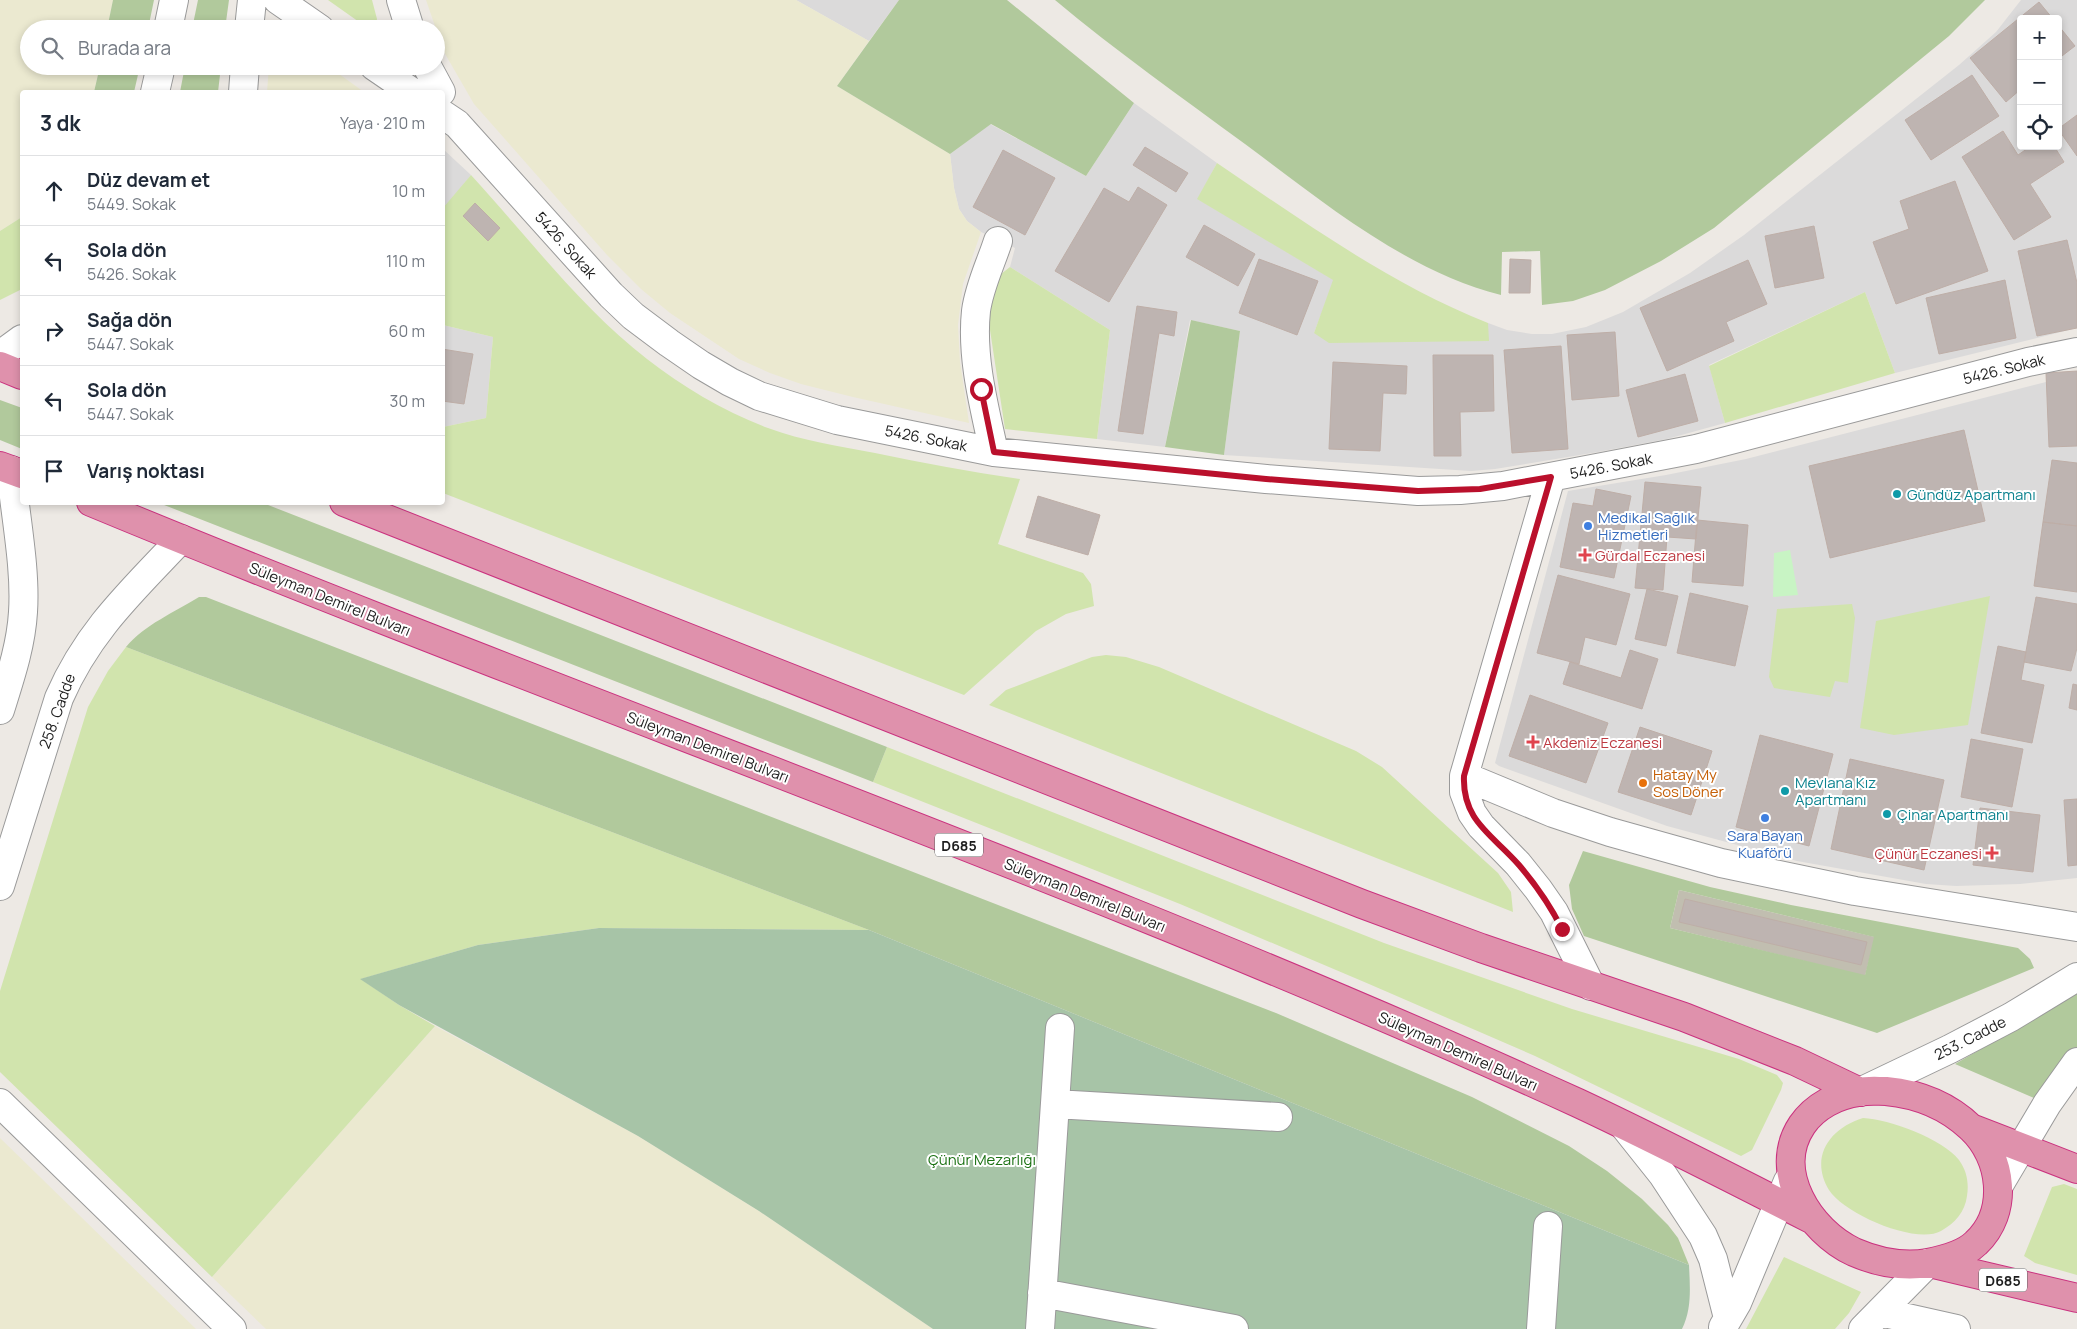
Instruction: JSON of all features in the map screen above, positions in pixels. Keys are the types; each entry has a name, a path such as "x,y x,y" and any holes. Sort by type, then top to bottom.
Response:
{"highway":[{"path":"0,366 20,373"},
{"name":"Süleyman Demirel Bulvarı","path":"98,505 363,612 1108,903 1309,986 1492,1065 1624,1126 1813,1220"},
{"name":"Süleyman Demirel Bulvarı","path":"352,505 1362,904 1481,948 1684,1018 1795,1061 1860,1092"},
{"name":"Süleyman Demirel Bulvarı","path":"1971,1128 1984,1144 1993,1162 1999,1185 1996,1211 1987,1231 1975,1244 1952,1256 1928,1263 1902,1264 1877,1260 1831,1238 1813,1220 1799,1198 1791,1175 1790,1155 1795,1135 1807,1118 1822,1105 1840,1097 1860,1092 1906,1093 1923,1098 1938,1105 1971,1128 2077,1169"},
{"name":"Süleyman Demirel Bulvarı","path":"1928,1263 2077,1298"}],"street":[{"path":"170,20 174,0"},
{"path":"250,20 252,0"},
{"path":"278,0 307,20"},
{"path":"400,0 407,20"},
{"path":"155,90 159,75"},
{"path":"243,90 245,75"},
{"path":"387,75 409,90"},
{"path":"432,75 440,90"},
{"name":"5426. Sokak","path":"445,105 450,119 611,295 633,316 701,365 759,396 792,408 846,422 994,452 1275,480 1418,491 1480,489 1696,449 2028,362 2077,352"},
{"path":"994,452 981,389 975,330 976,309 998,241"},
{"path":"0,355 20,340"},
{"path":"0,710 20,638 23,613 24,591 11,470"},
{"path":"1551,477 1464,776 1464,792 1467,804 1480,826 1518,864 1554,912 1591,986"},
{"name":"258. Cadde","path":"0,886 59,698 70,671 104,621 181,539"},
{"path":"1464,776 1553,813 1610,832 1721,863 1856,891 2077,927"},
{"name":"253. Cadde","path":"1860,1092 1950,1049 2011,1017 2077,977"},
{"path":"1040,1329 1060,1028"},
{"path":"1999,1185 2047,1104 2077,1062"},
{"path":"0,1103 232,1329"},
{"path":"1055,1104 1278,1117"},
{"path":"1624,1126 1664,1175 1703,1236 1713,1259 1725,1324"},
{"path":"1725,1324 1737,1303 1791,1175"},
{"path":"1541,1329 1548,1226"},
{"path":"1872,1321 1928,1263"},
{"path":"1042,1293 1234,1329"},
{"path":"1872,1321 1956,1329"}],"shaded area":[{"path":"0,0 113,0 109,20 20,20 20,75 98,75 94,90 20,90 20,218 0,231"},
{"path":"426,0 796,0 869,41 837,86 950,154 954,188 959,209 967,221 981,232 963,284 958,325 960,362 969,423 801,384 770,373 739,359 670,313 641,289 607,255 474,104 445,54 445,20 433,20"},
{"path":"796,0 899,0 869,41"},
{"path":"2021,0 2077,0 2077,328 1895,373 1865,292 1709,365 1725,423 1667,439 1495,469 1471,471 1224,455 1240,331 1190,320 1165,447 1097,439 1110,330 1010,267 1015,248 981,232 967,221 959,209 954,188 950,154 990,124 1086,176 1134,103 1217,163 1198,199 1334,280 1314,333 1488,341 1488,323 1507,330 1532,334 1552,334 1586,327 1623,312 1690,273 1744,235 1959,65 1996,32"},
{"path":"268,75 340,75 361,90 267,90"},
{"path":"445,151 471,175 445,208"},
{"path":"445,325 493,337 486,418 445,427"},
{"path":"2077,371 2077,878 2020,884 1956,886 1926,884 1797,861 1667,826 1495,763 1568,491 1666,475 1746,459 2046,382 2046,373"},
{"path":"1679,890 1875,937 1865,976 1670,928"},
{"path":"435,1026 638,1136 759,1211 933,1329 266,1329 212,1277"},
{"path":"0,1138 196,1329 0,1329"}],"green space":[{"path":"113,0 154,0 150,20 109,20"},
{"path":"198,0 229,0 226,20 194,20"},
{"path":"328,0 372,0 377,20 356,20"},
{"path":"899,0 1007,0 1134,103 1086,176 991,124 950,154 837,86"},
{"path":"1055,0 1985,0 1949,36 1714,228 1661,261 1605,290 1573,301 1542,305 1540,251 1502,252 1501,295 1466,284 1399,252 1335,211 1125,56"},
{"path":"98,75 138,75 134,90 94,90"},
{"path":"183,75 220,75 218,90 180,90"},
{"path":"1217,163 1315,229 1382,271 1417,290 1488,323 1489,341 1329,343 1314,333 1333,280 1197,199"},
{"path":"471,175 578,295 623,339 675,379 705,398 752,422 821,443 1020,479 998,544 1083,573 1091,584 1094,606 1066,614 1036,631 964,695 445,494 445,427 486,418 493,337 445,325 445,206"},
{"path":"20,218 20,290 0,300 0,231"},
{"path":"1010,267 1110,330 1097,439 1005,429 990,330 990,307 1001,274"},
{"path":"1865,292 1895,373 1725,423 1709,366"},
{"path":"1191,320 1240,331 1224,455 1165,447"},
{"path":"0,400 20,407 20,448 0,440"},
{"path":"164,505 268,505 887,747 873,782"},
{"path":"1790,550 1798,595 1773,597 1774,553"},
{"path":"1990,596 1968,725 1894,735 1860,728 1876,621"},
{"path":"199,597 206,597 1276,1013 1472,1097 1569,1146 1607,1171 1642,1199 1668,1225 1678,1238 1689,1265 869,930 126,647 151,625"},
{"path":"1852,604 1855,618 1848,683 1835,681 1830,697 1774,688 1769,677 1777,609"},
{"path":"126,647 869,930 599,928 478,945 361,979 399,1005 435,1026 212,1277 0,1072 0,991 88,707 108,671"},
{"path":"1106,655 1126,657 1159,667 1356,751 1382,767 1498,873 1511,892 1513,912 989,705 1006,690 1092,657"},
{"path":"887,747 1384,943 1572,1009 1739,1059 1777,1075 1783,1083 1781,1090 1752,1150 1741,1156 1535,1056 1369,984 1180,904 873,782"},
{"path":"1583,851 1710,887 1791,905 2018,948 2030,959 2034,968 1877,1033 1584,936 1572,909 1569,885","holes":["1679,890 1874,937 1865,975 1670,928"]},
{"name":"Çünür Mezarlığı","path":"599,928 869,930 1689,1265 1690,1298 1685,1321 1682,1329 933,1329 759,1211 638,1136 399,1005 360,979 478,945"},
{"path":"2077,987 2077,1047 2034,1098 1955,1064 2007,1034"},
{"path":"1863,1118 1887,1122 1915,1132 1941,1145 1959,1160 1967,1177 1967,1196 1962,1212 1951,1224 1941,1231 1930,1234 1899,1231 1864,1217 1837,1199 1829,1190 1823,1178 1821,1166 1822,1155 1826,1145 1832,1136 1841,1129"},
{"path":"2064,1184 2077,1189 2077,1275 2035,1263 2024,1256 2052,1187"},
{"path":"1784,1257 1861,1292 1849,1313 1835,1329 1746,1329"}],"building":[{"path":"2039,2 2050,15 2023,15"},
{"path":"2017,20 2017,92 2006,102 1970,58"},
{"path":"2062,30 2075,46 2062,56"},
{"path":"1972,75 1999,116 1931,160 1905,120"},
{"path":"2077,115 2077,156 2062,135 2062,126"},
{"path":"2003,131 2018,155 2025,150 2056,150 2064,162 2030,184 2051,217 2014,240 1962,157"},
{"path":"1145,147 1188,173 1176,192 1133,165"},
{"path":"1003,150 1055,178 1025,235 973,207"},
{"path":"1955,181 1988,271 1896,304 1873,242 1909,229 1900,201"},
{"path":"1138,187 1167,205 1109,302 1055,271 1104,188 1129,202"},
{"path":"475,203 500,228 488,241 463,216"},
{"path":"1204,225 1255,254 1238,286 1186,257"},
{"path":"1814,226 1824,278 1775,288 1765,236"},
{"path":"2067,240 2077,283 2077,328 2037,336 2018,251"},
{"path":"1259,259 1318,281 1297,335 1239,313"},
{"path":"1510,259 1531,260 1530,293 1509,293"},
{"path":"1748,260 1767,304 1726,322 1734,341 1667,371 1640,308"},
{"path":"2005,280 2016,338 1939,354 1926,298"},
{"path":"1137,306 1177,312 1174,336 1159,333 1143,434 1118,431"},
{"path":"1615,332 1619,396 1572,400 1567,335"},
{"path":"1561,346 1568,449 1512,453 1504,350"},
{"path":"445,349 473,354 464,404 445,401"},
{"path":"1433,355 1493,355 1494,411 1460,412 1461,456 1434,456"},
{"path":"1333,362 1407,366 1406,394 1383,393 1380,451 1329,449"},
{"path":"2077,371 2077,446 2049,447 2046,373"},
{"path":"1685,374 1698,421 1638,437 1626,390"},
{"name":"Gündüz Apartmanı","path":"1964,430 1985,521 1830,558 1809,466"},
{"path":"2052,460 2077,463 2077,526 2043,522"},
{"path":"1645,482 1701,487 1696,539 1667,537 1663,590 1635,588"},
{"path":"1596,489 1631,496 1614,578 1560,567 1573,503 1593,506"},
{"path":"1038,496 1100,515 1088,555 1026,537"},
{"path":"1697,520 1748,525 1743,586 1692,582"},
{"path":"2043,522 2077,526 2077,592 2034,586"},
{"path":"1558,575 1630,594 1616,645 1585,637 1579,664 1537,653"},
{"path":"1647,589 1678,596 1666,646 1635,639"},
{"path":"1690,593 1748,606 1735,666 1677,653"},
{"path":"2036,597 2077,604 2077,648 2071,671 2024,662"},
{"path":"1998,646 2026,652 2021,680 2044,685 2032,743 1981,733"},
{"path":"1630,650 1658,659 1642,709 1563,684 1570,662 1621,678"},
{"path":"2073,684 2077,685 2077,710 2069,708"},
{"path":"1530,695 1608,723 1586,783 1509,756"},
{"path":"1640,727 1712,751 1691,815 1618,792"},
{"name":"Mevlana Kız Apartmanı","path":"1760,735 1833,754 1809,846 1736,827"},
{"path":"1971,739 2023,749 2012,807 1961,797"},
{"name":"Çinar Apartmanı","path":"1850,759 1944,780 1924,870 1831,849"},
{"path":"2077,799 2077,865 2068,866 2064,800"},
{"path":"1980,808 2040,815 2033,872 1973,865"},
{"path":"1685,899 1867,942 1861,965 1679,922"}],"place":[{"name":"Gündüz Apartmanı","path":"1897,494"},
{"name":"Medikal Sağlık Hizmetleri","path":"1588,526"},
{"name":"Gürdal Eczanesi","path":"1585,555"},
{"name":"Akdeniz Eczanesi","path":"1533,742"},
{"name":"Hatay My Sos Döner","path":"1643,783"},
{"name":"Mevlana Kız Apartmanı","path":"1785,791"},
{"name":"Çinar Apartmanı","path":"1887,814"},
{"name":"Sara Bayan Kuaförü","path":"1765,818"},
{"name":"Çünür Eczanesi","path":"1992,853"}],"route":[{"path":"981,389 994,452 1266,479 1418,491 1480,489 1551,477 1464,776 1464,792 1467,804 1480,826 1518,864 1538,889 1554,912 1562,929"}]}
